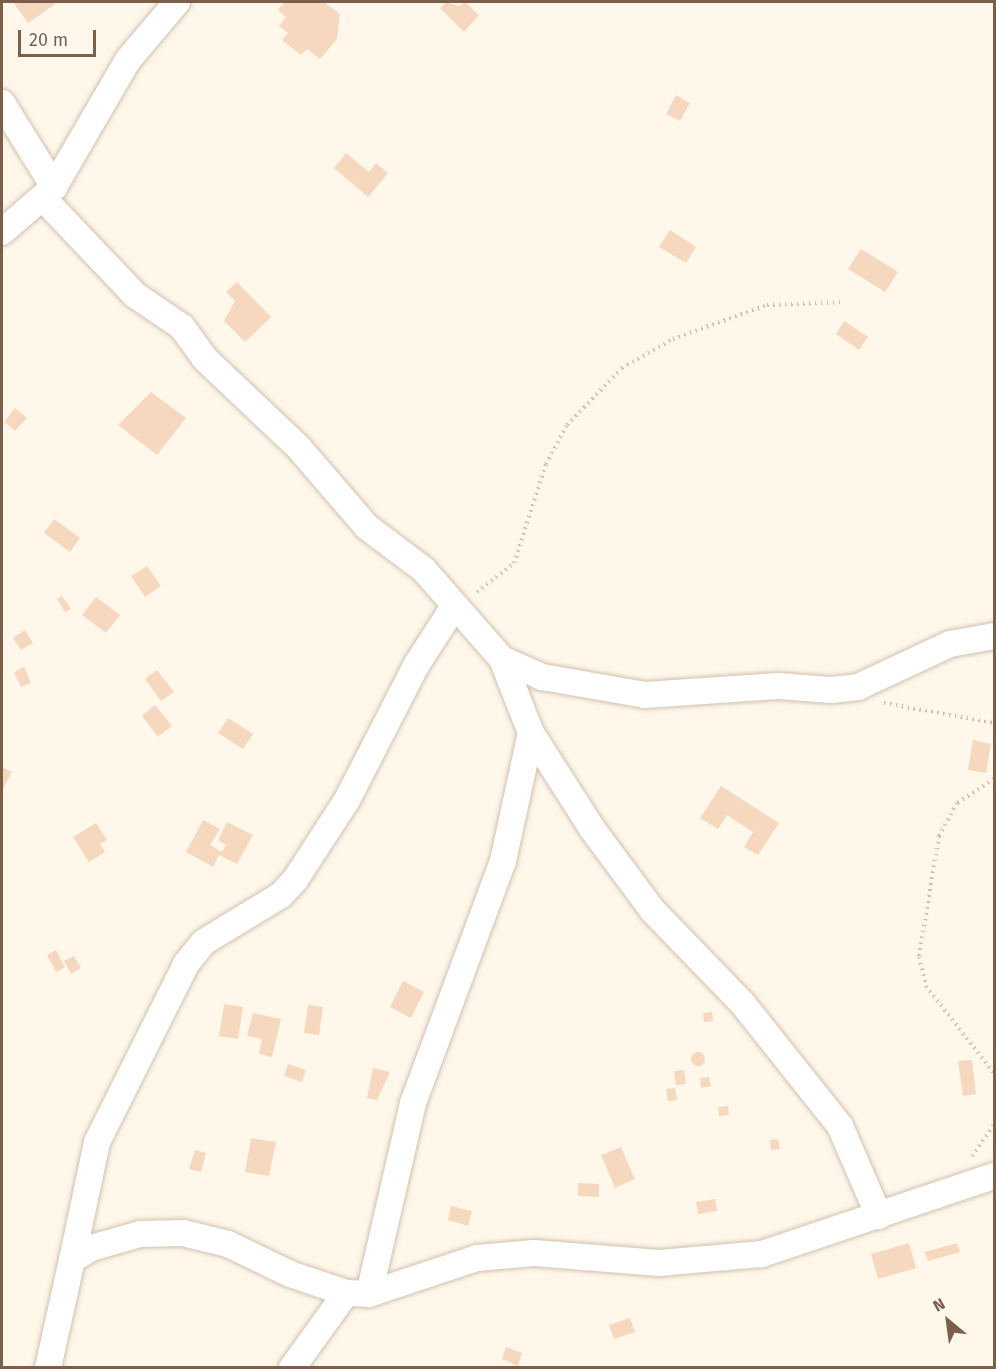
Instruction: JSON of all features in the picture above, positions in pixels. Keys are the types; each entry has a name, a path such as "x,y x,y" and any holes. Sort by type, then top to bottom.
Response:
{"street":[{"path":"2,232 49,192 128,60 177,2"},
{"path":"2,103 49,192 135,295 182,327 205,359 299,448 367,527 424,570 453,608 501,659 531,733 653,911 743,1004 840,1126 879,1216"},
{"path":"48,1368 97,1142 186,964 204,942 281,895 295,880 347,800 417,664 453,608"},
{"path":"501,659 542,677 645,695 858,687 950,644 994,636"},
{"path":"292,1368 357,1294 413,1103 503,861 531,733"},
{"path":"72,1260 111,1241 183,1233 228,1244 357,1294 488,1257 534,1253 658,1263 762,1254 994,1176"}],"path":[{"path":"453,608 514,563 546,464 567,425 622,368 673,339 767,305 842,302"},
{"path":"858,687 893,707 994,723"},
{"path":"994,779 957,802 939,836 919,957 936,1001 994,1073"}],"building":[{"path":"13,2 54,2 55,4 28,23"},
{"path":"284,2 324,2 340,14 337,39 320,59 307,49 301,55 282,40 288,33 279,26 286,17 278,10"},
{"path":"446,2 459,6 465,2 479,15 464,32 440,8"},
{"path":"676,95 690,103 680,121 666,114"},
{"path":"346,153 369,172 376,163 388,173 368,197 334,168"},
{"path":"670,230 696,247 686,263 659,247"},
{"path":"861,249 898,272 885,292 848,269"},
{"path":"237,282 271,317 245,342 224,321 235,301 226,292"},
{"path":"844,321 868,337 859,350 836,334"},
{"path":"151,392 186,418 157,455 118,425"},
{"path":"15,408 27,418 15,431 4,422"},
{"path":"54,519 80,538 70,552 44,533"},
{"path":"147,566 161,586 145,597 131,576"},
{"path":"62,596 71,609 65,612 57,599"},
{"path":"96,597 120,615 106,633 82,615"},
{"path":"25,630 33,643 21,650 13,638"},
{"path":"24,667 31,683 21,687 14,672"},
{"path":"157,670 174,692 161,701 145,679"},
{"path":"155,705 172,726 158,737 142,716"},
{"path":"228,718 253,734 243,749 218,733"},
{"path":"973,740 991,744 986,773 968,770"},
{"path":"2,767 12,772 2,791"},
{"path":"721,786 779,823 758,855 744,847 753,832 727,815 718,829 700,818"},
{"path":"203,820 220,829 210,845 222,852 226,845 218,840 227,822 253,835 237,864 219,855 213,867 186,852"},
{"path":"96,823 107,840 100,844 105,852 89,862 73,837"},
{"path":"56,950 65,967 56,972 47,955"},
{"path":"74,956 81,968 71,974 64,961"},
{"path":"403,981 424,992 411,1018 390,1007"},
{"path":"224,1004 243,1007 238,1039 219,1036"},
{"path":"308,1005 323,1007 319,1035 304,1033"},
{"path":"712,1012 713,1021 704,1022 703,1013"},
{"path":"253,1013 281,1019 272,1057 259,1054 262,1039 247,1036"},
{"path":"695,1052 701,1052 705,1059 701,1066 695,1066 691,1062 691,1056"},
{"path":"972,1060 976,1094 963,1096 958,1061"},
{"path":"288,1064 306,1070 302,1082 284,1076"},
{"path":"373,1068 390,1072 377,1100 367,1098"},
{"path":"684,1070 686,1084 676,1085 674,1071"},
{"path":"709,1077 711,1086 701,1088 700,1078"},
{"path":"675,1088 677,1100 668,1101 666,1089"},
{"path":"728,1106 729,1115 719,1116 718,1107"},
{"path":"251,1138 276,1142 269,1176 245,1172"},
{"path":"778,1139 780,1149 771,1150 770,1140"},
{"path":"621,1147 635,1179 615,1188 601,1155"},
{"path":"195,1150 206,1153 201,1172 189,1169"},
{"path":"578,1183 599,1184 599,1197 578,1196"},
{"path":"715,1199 717,1211 698,1214 696,1202"},
{"path":"451,1206 472,1211 468,1226 448,1220"},
{"path":"909,1243 916,1268 878,1279 871,1254"},
{"path":"957,1243 960,1252 928,1261 925,1252"},
{"path":"630,1318 635,1332 614,1339 609,1325"},
{"path":"506,1347 522,1353 518,1366 502,1359"}]}
